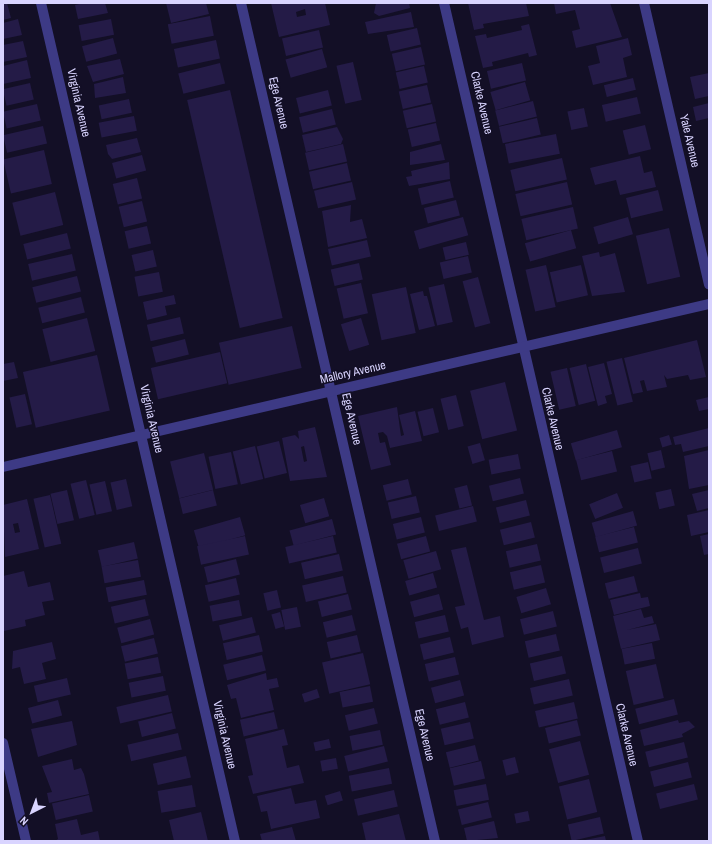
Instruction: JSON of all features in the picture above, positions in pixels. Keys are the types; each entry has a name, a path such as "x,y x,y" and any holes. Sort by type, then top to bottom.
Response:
{"street":[{"name":"Virginia Avenue","path":"41,3 235,841"},
{"name":"Ege Avenue","path":"241,3 435,841"},
{"name":"Clarke Avenue","path":"444,3 638,841"},
{"name":"Yale Avenue","path":"644,3 709,285"},
{"name":"Mallory Avenue","path":"3,467 709,304"},
{"path":"3,743 26,841"}],"building":[{"path":"3,3 7,3 11,18 3,20"},
{"path":"84,3 105,3 108,13 78,19 75,5"},
{"path":"166,3 206,3 209,14 171,23"},
{"path":"271,3 325,3 330,25 279,37","holes":["305,9 306,15 297,17 296,12"]},
{"path":"376,3 409,3 410,8 379,16 374,13"},
{"path":"468,3 526,3 529,16 483,24 484,28 474,30"},
{"path":"554,3 610,3 622,37 576,48 572,31 580,29 575,10 556,14"},
{"path":"411,12 414,27 368,34 365,22"},
{"path":"210,16 214,36 172,44 168,24"},
{"path":"18,19 22,35 3,39 3,23"},
{"path":"111,19 114,35 82,41 79,25"},
{"path":"529,24 537,55 529,57 528,53 492,62 493,66 483,68 475,36 486,34 487,38 522,30 521,26"},
{"path":"417,28 421,45 391,52 387,35"},
{"path":"319,30 323,48 286,56 282,39"},
{"path":"113,38 117,53 86,62 82,46"},
{"path":"628,38 632,55 623,58 627,77 593,85 588,66 600,63 596,46"},
{"path":"216,40 220,59 178,68 174,49"},
{"path":"23,41 27,57 3,62 3,45"},
{"path":"421,47 425,65 396,71 392,54"},
{"path":"322,49 327,67 291,78 285,59"},
{"path":"120,59 124,74 93,82 87,66"},
{"path":"27,60 31,78 3,84 3,66"},
{"path":"353,62 362,100 345,104 336,66"},
{"path":"220,63 225,83 183,94 178,73"},
{"path":"522,63 526,81 491,89 487,71"},
{"path":"424,66 428,83 400,89 396,73"},
{"path":"709,73 709,96 695,99 690,77"},
{"path":"123,77 126,93 95,98 94,84"},
{"path":"633,78 636,90 607,97 604,85"},
{"path":"525,82 530,100 496,110 490,92"},
{"path":"30,83 34,100 7,106 3,89"},
{"path":"427,85 431,103 403,109 399,92"},
{"path":"230,90 283,318 240,328 187,100"},
{"path":"328,90 332,106 300,114 296,98"},
{"path":"637,97 641,114 606,122 602,105"},
{"path":"129,99 132,113 102,119 99,105"},
{"path":"533,101 537,117 499,126 495,110"},
{"path":"709,103 709,118 696,121 693,107"},
{"path":"37,104 41,121 7,128 3,112"},
{"path":"432,104 436,122 407,128 403,111"},
{"path":"584,108 588,127 571,130 567,112"},
{"path":"332,109 336,125 303,133 299,117"},
{"path":"134,116 137,131 102,138 99,123"},
{"path":"537,118 541,135 503,143 499,127"},
{"path":"436,123 440,141 412,147 408,130"},
{"path":"645,125 651,149 629,155 623,131"},
{"path":"43,126 47,144 7,153 3,135"},
{"path":"337,127 343,139 341,144 306,152 302,135"},
{"path":"556,134 560,154 509,164 505,144"},
{"path":"137,138 141,152 112,159 108,154 106,145"},
{"path":"343,144 347,162 309,170 305,153"},
{"path":"441,144 445,160 410,165 410,152"},
{"path":"44,150 52,184 11,194 3,159"},
{"path":"142,155 146,170 116,178 112,163"},
{"path":"640,156 644,173 652,171 656,187 620,195 616,180 595,185 590,168"},
{"path":"562,158 567,179 515,191 510,170"},
{"path":"449,162 450,179 409,186 406,177 412,176 411,171"},
{"path":"347,163 351,181 313,189 309,172"},
{"path":"137,178 142,198 118,204 113,184"},
{"path":"450,181 454,198 422,205 418,188"},
{"path":"352,182 356,200 318,208 314,191"},
{"path":"567,182 572,204 521,216 515,194"},
{"path":"658,190 663,210 631,218 626,198"},
{"path":"55,192 63,225 21,236 12,203"},
{"path":"456,200 460,216 428,224 424,208"},
{"path":"142,201 147,221 124,227 119,207"},
{"path":"351,205 350,222 362,219 367,238 328,247 322,211"},
{"path":"573,207 578,228 526,240 521,219"},
{"path":"463,217 468,235 419,249 414,231"},
{"path":"628,217 633,234 598,244 593,227"},
{"path":"147,226 151,244 129,249 125,231"},
{"path":"669,228 680,277 647,284 636,236"},
{"path":"571,230 576,248 530,261 525,243"},
{"path":"67,233 71,249 27,259 23,244"},
{"path":"367,240 371,257 332,266 328,249"},
{"path":"466,242 469,255 446,260 443,247"},
{"path":"153,250 157,267 135,272 132,255"},
{"path":"599,252 600,257 615,253 625,292 592,296 582,256"},
{"path":"72,254 76,271 32,281 28,264"},
{"path":"468,256 472,273 444,279 440,263"},
{"path":"359,263 363,280 335,286 331,270"},
{"path":"546,265 556,307 535,312 526,270"},
{"path":"581,265 588,295 557,302 550,272"},
{"path":"159,272 163,292 138,296 134,277"},
{"path":"77,276 81,292 36,303 32,287"},
{"path":"478,277 490,323 475,328 463,281"},
{"path":"361,283 368,313 344,319 337,289"},
{"path":"444,284 453,322 437,326 428,288"},
{"path":"406,287 416,333 382,340 372,294"},
{"path":"423,291 424,296 427,296 435,326 419,330 410,294"},
{"path":"174,295 176,304 165,306 167,315 147,320 143,302"},
{"path":"81,297 85,313 42,323 38,308"},
{"path":"180,317 184,334 151,341 147,325"},
{"path":"87,318 95,351 51,362 42,329"},
{"path":"361,318 369,345 349,351 341,324"},
{"path":"292,326 302,368 229,385 219,343"},
{"path":"185,339 189,355 156,363 152,347"},
{"path":"697,340 706,377 690,380 688,375 667,379 664,375 667,387 647,391 644,380 640,381 643,392 633,394 624,358"},
{"path":"220,352 227,383 158,399 151,368"},
{"path":"97,355 110,411 36,428 23,372"},
{"path":"622,358 633,402 617,406 606,362"},
{"path":"14,362 18,378 3,381 3,364"},
{"path":"604,363 612,394 605,396 607,403 598,406 588,367"},
{"path":"586,364 595,401 579,405 570,368"},
{"path":"567,368 576,406 559,410 550,372"},
{"path":"505,382 517,431 482,439 470,391"},
{"path":"25,394 32,424 16,428 9,398"},
{"path":"456,395 464,426 448,430 440,399"},
{"path":"709,397 709,409 699,411 696,400"},
{"path":"397,407 401,436 404,435 399,415 415,411 422,441 390,448 387,436 383,432 378,433 380,443 385,442 391,465 371,470 358,416"},
{"path":"433,408 439,432 424,436 417,412"},
{"path":"315,427 327,477 290,481 282,438 295,435 299,439 298,431","holes":["304,446 307,461 304,462 301,447"]},
{"path":"709,428 709,446 683,452 681,444 675,445 673,437"},
{"path":"617,430 622,447 576,461 571,443"},
{"path":"669,435 672,445 662,447 659,438"},
{"path":"279,441 287,473 265,479 257,447"},
{"path":"480,443 485,460 472,464 468,447"},
{"path":"255,446 263,479 241,485 233,452"},
{"path":"661,450 665,468 651,471 647,453"},
{"path":"709,450 709,485 689,489 684,456"},
{"path":"612,451 617,471 581,480 576,460"},
{"path":"231,452 238,484 215,489 209,457"},
{"path":"204,453 213,490 179,498 170,461"},
{"path":"518,454 521,469 491,474 489,460"},
{"path":"648,462 652,479 634,483 630,466"},
{"path":"520,478 524,494 493,501 489,486"},
{"path":"126,479 132,506 117,510 110,483"},
{"path":"408,479 412,495 387,501 383,485"},
{"path":"86,480 95,515 79,519 70,484"},
{"path":"105,481 112,511 96,515 89,485"},
{"path":"467,485 472,505 459,509 454,488"},
{"path":"671,489 675,506 659,509 655,493"},
{"path":"67,490 74,520 57,524 50,494"},
{"path":"213,490 217,506 183,514 179,498"},
{"path":"709,490 709,508 697,511 692,494"},
{"path":"617,493 623,508 595,519 589,504"},
{"path":"50,495 61,544 45,548 33,499"},
{"path":"416,496 420,513 392,519 388,503"},
{"path":"324,498 329,516 305,523 300,505"},
{"path":"27,499 39,549 5,557 3,505","holes":["18,523 20,532 15,533 13,524"]},
{"path":"526,500 530,516 500,523 496,507"},
{"path":"473,506 477,522 439,531 435,515"},
{"path":"709,510 709,532 691,536 687,515"},
{"path":"633,511 637,525 596,537 592,523"},
{"path":"240,517 245,535 199,548 194,530"},
{"path":"421,517 425,533 397,540 393,524"},
{"path":"332,519 336,534 294,546 289,530"},
{"path":"531,522 535,538 504,545 500,530"},
{"path":"634,527 638,543 599,552 595,537"},
{"path":"709,534 709,554 704,555 700,536"},
{"path":"245,536 249,555 201,565 197,546"},
{"path":"333,536 337,553 289,564 285,547"},
{"path":"426,536 430,551 401,559 397,544"},
{"path":"134,542 138,559 102,567 98,550"},
{"path":"537,544 541,561 510,568 506,551"},
{"path":"466,547 484,620 500,616 504,637 472,645 468,627 461,629 455,607 465,605 451,550"},
{"path":"638,548 642,564 604,573 600,557"},
{"path":"436,551 441,569 409,579 403,560"},
{"path":"339,554 343,571 305,579 301,563"},
{"path":"236,559 240,575 208,583 204,567"},
{"path":"138,560 141,577 105,583 102,566"},
{"path":"541,565 545,583 514,590 510,572"},
{"path":"24,571 28,587 50,582 54,600 42,602 45,615 25,620 26,626 4,631 3,576"},
{"path":"433,573 437,587 409,595 405,581"},
{"path":"343,576 347,593 306,602 302,585"},
{"path":"634,576 638,592 609,599 605,583"},
{"path":"236,578 240,595 209,602 205,585"},
{"path":"144,580 147,595 109,602 106,587"},
{"path":"546,588 551,604 521,613 516,597"},
{"path":"277,590 281,608 267,611 263,593"},
{"path":"640,593 641,598 648,597 650,606 614,615 610,600"},
{"path":"348,594 352,610 322,617 318,601"},
{"path":"439,594 443,609 414,617 410,602"},
{"path":"145,599 149,616 115,623 111,607"},
{"path":"239,600 242,616 213,621 210,606"},
{"path":"297,607 301,627 285,630 281,610"},
{"path":"641,609 644,618 652,616 654,623 627,630 656,624 660,640 621,649 613,616"},
{"path":"553,611 557,627 524,635 520,619"},
{"path":"280,612 284,626 275,629 271,614"},
{"path":"352,615 356,631 327,638 323,622"},
{"path":"445,615 449,632 419,639 415,622"},
{"path":"252,617 256,633 223,641 219,625"},
{"path":"150,619 154,634 121,643 117,628"},
{"path":"556,634 560,651 529,658 525,641"},
{"path":"259,635 263,652 227,660 223,643"},
{"path":"357,635 361,652 331,659 327,642"},
{"path":"450,637 454,653 424,660 420,644"},
{"path":"154,638 158,654 125,662 121,646"},
{"path":"52,642 56,659 42,663 46,679 24,684 20,667 12,669 13,651"},
{"path":"652,643 655,659 625,665 622,649"},
{"path":"363,653 370,684 329,694 322,662"},
{"path":"262,655 266,671 227,680 223,665"},
{"path":"562,656 566,674 534,681 530,663"},
{"path":"158,657 161,673 128,679 125,663"},
{"path":"455,657 459,675 429,682 425,664"},
{"path":"656,664 664,698 634,705 626,671"},
{"path":"266,673 267,680 277,678 279,687 269,689 274,710 241,718 236,698 231,699 227,685"},
{"path":"163,676 166,691 132,697 129,683"},
{"path":"67,678 71,695 38,702 34,686"},
{"path":"569,679 573,696 534,705 530,688"},
{"path":"460,680 464,695 435,703 431,688"},
{"path":"370,686 373,702 343,708 340,692"},
{"path":"317,689 320,698 305,703 302,694"},
{"path":"168,695 172,712 120,723 116,707"},
{"path":"674,699 678,715 639,724 635,709"},
{"path":"58,700 62,715 32,723 28,708"},
{"path":"465,702 469,718 440,725 436,709"},
{"path":"574,702 578,719 539,728 535,711"},
{"path":"374,708 378,724 349,731 345,715"},
{"path":"274,712 278,729 244,736 240,720"},
{"path":"172,713 176,729 142,737 138,721"},
{"path":"577,720 581,736 549,744 545,728"},
{"path":"678,720 679,723 689,721 695,727 682,734 683,737 644,746 640,730"},
{"path":"72,721 77,745 38,757 31,729"},
{"path":"470,722 474,739 445,745 441,729"},
{"path":"284,729 288,745 282,746 287,768 299,765 304,783 253,794 248,776 253,775 245,739"},
{"path":"380,730 383,745 352,751 350,736"},
{"path":"178,733 182,750 131,761 127,745"},
{"path":"329,739 331,748 315,751 313,743"},
{"path":"580,741 589,775 558,783 549,749"},
{"path":"684,742 688,758 649,767 645,752"},
{"path":"475,745 479,761 450,768 446,752"},
{"path":"384,746 388,762 348,771 344,756"},
{"path":"186,756 191,777 158,785 153,764"},
{"path":"515,757 519,773 506,776 502,760"},
{"path":"336,758 338,769 322,772 320,761"},
{"path":"72,759 74,770 81,768 84,774 89,794 49,803 47,793 52,792 42,766"},
{"path":"481,761 485,779 454,786 450,768"},
{"path":"688,762 692,778 654,787 650,771"},
{"path":"389,768 392,784 352,792 349,776"},
{"path":"589,779 597,812 567,819 559,786"},
{"path":"486,784 489,800 457,806 454,790"},
{"path":"694,784 698,800 660,809 656,793"},
{"path":"192,785 196,807 161,813 158,791"},
{"path":"291,788 295,804 316,800 320,818 271,829 267,811 261,812 257,796"},
{"path":"394,790 398,807 358,816 354,799"},
{"path":"340,791 343,801 328,805 325,796"},
{"path":"89,795 93,812 56,820 52,804"},
{"path":"488,802 492,818 462,825 458,809"},
{"path":"528,811 530,821 516,823 514,814"},
{"path":"201,812 208,841 174,841 169,820"},
{"path":"399,814 406,841 366,841 362,823"},
{"path":"600,817 604,834 572,841 568,824"},
{"path":"77,819 81,835 98,831 100,841 55,841 58,839 55,824"},
{"path":"494,821 498,838 467,841 464,828"},
{"path":"292,827 296,841 262,841 260,834"},
{"path":"605,836 606,841 585,841 585,840"}]}
